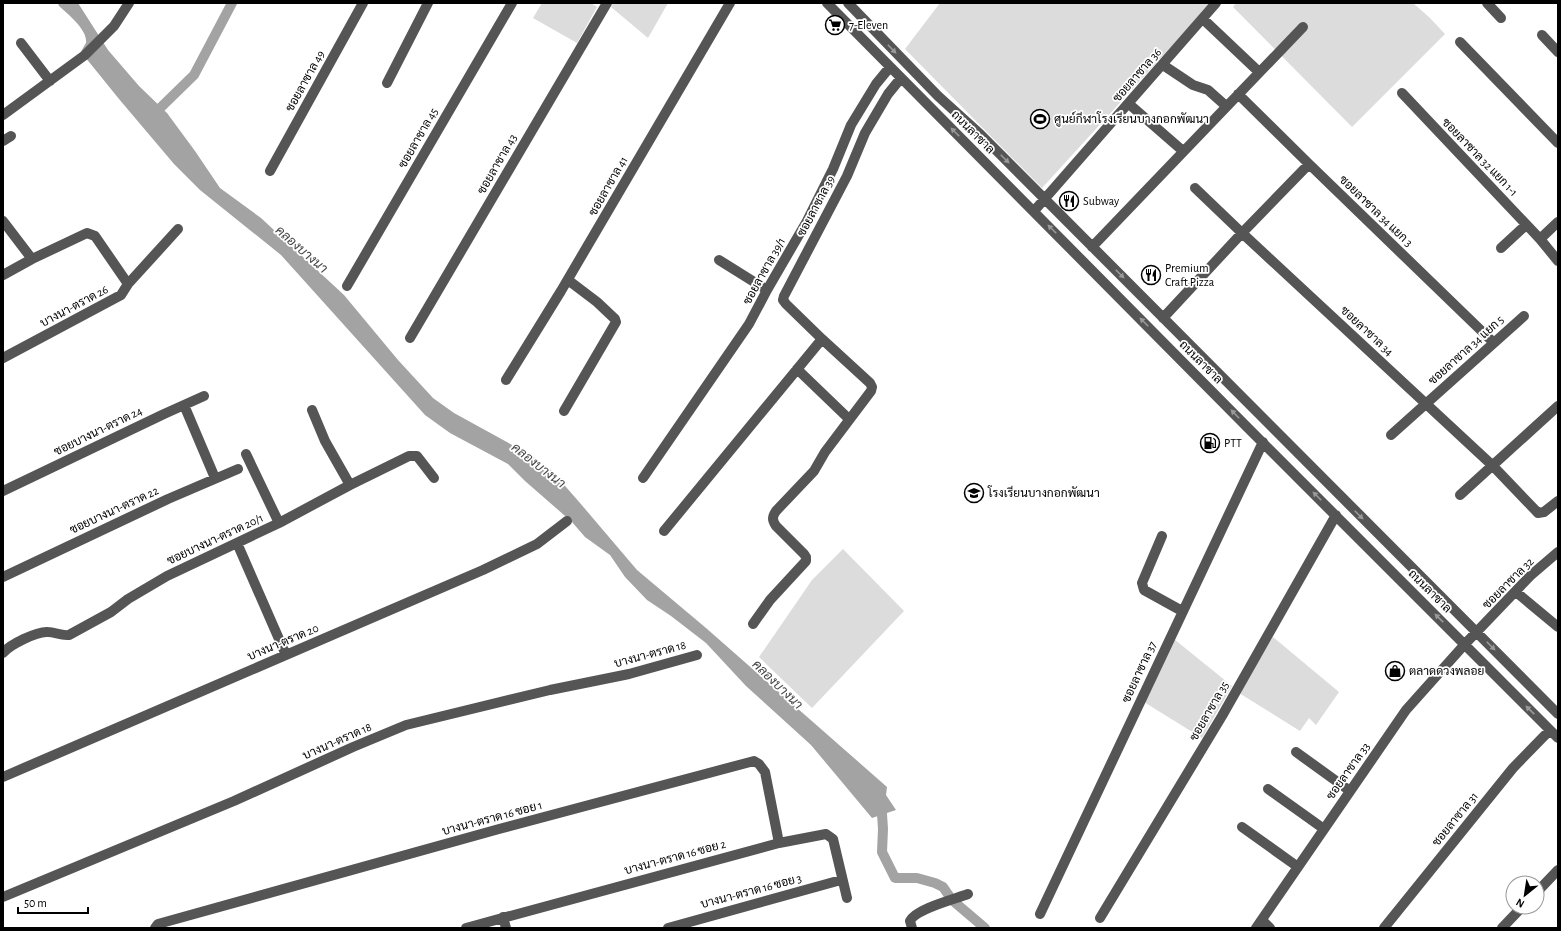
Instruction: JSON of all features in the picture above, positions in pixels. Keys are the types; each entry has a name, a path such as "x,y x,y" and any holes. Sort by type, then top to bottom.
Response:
{"street":[{"path":"3,115 85,55 114,26 129,3"},
{"name":"ซอยลาซาล 49","path":"270,171 363,3"},
{"path":"387,83 428,3"},
{"name":"ซอยลาซาล 45","path":"347,286 512,3"},
{"name":"ซอยลาซาล 43","path":"410,338 607,3"},
{"name":"ซอยลาซาล 41","path":"506,380 568,280 730,3"},
{"name":"ถนนลาซาล","path":"827,3 1558,738"},
{"name":"ถนนลาซาล","path":"848,3 938,96 980,134 1557,710"},
{"name":"ซอยลาซาล 36","path":"1034,211 1216,3"},
{"path":"1487,3 1501,18"},
{"path":"1203,19 1259,72"},
{"path":"1092,247 1303,27"},
{"path":"1542,35 1558,52"},
{"path":"1460,42 1558,143"},
{"path":"21,44 50,81"},
{"path":"1163,65 1193,85 1208,90 1226,106"},
{"name":"ซอยลาซาล 39/1","path":"643,478 749,324 807,221 833,169 851,125 876,84 890,67"},
{"name":"ซอยลาซาล 39","path":"753,624 770,600 806,561 804,554 776,526 772,517 814,471 825,452 871,391 872,387 870,383 786,304 783,300 784,296 847,176 865,133 888,94 901,78"},
{"name":"ซอยลาซาล 32 แยก 1-1","path":"1402,93 1540,239 1558,261"},
{"name":"ซอยลาซาล 34 แยก 3","path":"1238,94 1494,343"},
{"path":"928,105 938,96"},
{"path":"1129,104 1183,151"},
{"path":"1163,318 1309,164"},
{"name":"ซอยลาซาล 34","path":"1195,188 1493,466 1540,514 1558,500"},
{"path":"3,221 32,259"},
{"path":"1540,239 1558,222"},
{"path":"1501,248 1526,225"},
{"name":"บางนา-ตราด 26","path":"3,358 121,295 128,284 178,229"},
{"path":"3,275 32,259 87,233 95,236 128,284"},
{"path":"719,260 767,290"},
{"path":"564,411 616,322 615,319 597,302 568,280"},
{"name":"ซอยลาซาล 34 แยก 5","path":"1392,435 1524,316"},
{"path":"664,531 822,338"},
{"path":"797,369 849,419"},
{"name":"ซอยบางนา-ตราด 24","path":"3,491 204,396"},
{"path":"184,405 215,478"},
{"path":"1460,495 1558,406"},
{"path":"312,410 325,441 350,485"},
{"name":"ซอยลาซาล 37","path":"1040,914 1263,442"},
{"path":"246,454 279,523"},
{"name":"ซอยบางนา-ตราด 20/1","path":"3,653 8,648 40,632 48,632 62,636 69,635 111,612 128,599 167,576 279,523 350,485 413,455 417,456 434,478"},
{"name":"ซอยบางนา-ตราด 22","path":"3,577 168,499 238,468"},
{"name":"ซอยลาซาล 35","path":"1100,918 1222,716 1336,515"},
{"name":"บางนา-ตราด 20","path":"3,777 483,570 537,544 567,521"},
{"path":"1162,536 1142,587 1144,590 1182,611"},
{"path":"237,543 286,655"},
{"name":"ซอยลาซาล 32","path":"1465,644 1530,576 1558,552"},
{"path":"1516,592 1558,627"},
{"name":"ซอยลาซาล 33","path":"1270,928 1259,924 1406,710 1465,644"},
{"name":"บางนา-ตราด 18","path":"3,897 234,801 353,746 406,725 550,690 629,674 696,655"},
{"name":"ซอยลาซาล 31","path":"1384,928 1513,768 1550,730"},
{"path":"1296,752 1350,791"},
{"name":"บางนา-ตราด 16 ซอย 1","path":"155,928 158,924 754,761 759,764 764,772 779,842"},
{"path":"1268,789 1324,829"},
{"path":"1242,827 1298,867"},
{"name":"บางนา-ตราด 16 ซอย 2","path":"466,928 779,842 826,834 830,835 832,839 846,898"},
{"path":"1545,884 1558,870"},
{"name":"บางนา-ตราด 16 ซอย 3","path":"668,928 841,880"},
{"path":"912,928 910,921 912,917 938,904 968,894"},
{"path":"1504,927 1515,915"},
{"path":"503,918 506,928"}],"shaded area":[{"path":"542,3 591,3 597,7 577,43 533,18"},
{"path":"613,3 668,3 648,38 611,7"},
{"name":"ศูนย์กีฬาโรงเรียนบางกอกพัฒนา","path":"940,3 1211,3 1042,188 905,49"},
{"path":"1236,3 1413,3 1445,34 1352,127 1233,7"},
{"path":"843,549 904,611 812,708 759,657 812,580"},
{"path":"1273,637 1339,692 1316,725 1309,718 1300,731 1239,693"},
{"path":"1174,639 1232,686 1202,738 1144,702"}],"water":[{"path":"58,3 78,3 108,50 139,86 167,113 220,188 261,218 344,295 398,360 433,398 454,413 532,456 552,471 637,570 706,628 887,787 886,795 896,810 872,818 811,745 746,686 706,643 671,616 647,600 625,577 610,555 585,537 572,522 508,464 450,433 425,415 281,255 200,190 174,164 81,52 86,43 84,33 77,23 59,6"}],"waterway":[{"path":"153,115 194,75 232,3"},
{"name":"คลองบางนา","path":"876,804 882,814 882,852 895,878 917,878 943,887 952,900 985,928"}],"place":[{"name":"7-Eleven","path":"835,25"},
{"name":"ศูนย์กีฬาโรงเรียนบางกอกพัฒนา","path":"1040,119"},
{"name":"Subway","path":"1069,201"},
{"name":"Premium Craft Pizza","path":"1151,275"},
{"name":"PTT","path":"1210,443"},
{"name":"โรงเรียนบางกอกพัฒนา","path":"974,493"},
{"name":"ตลาดดวงพลอย","path":"1395,671"}]}
